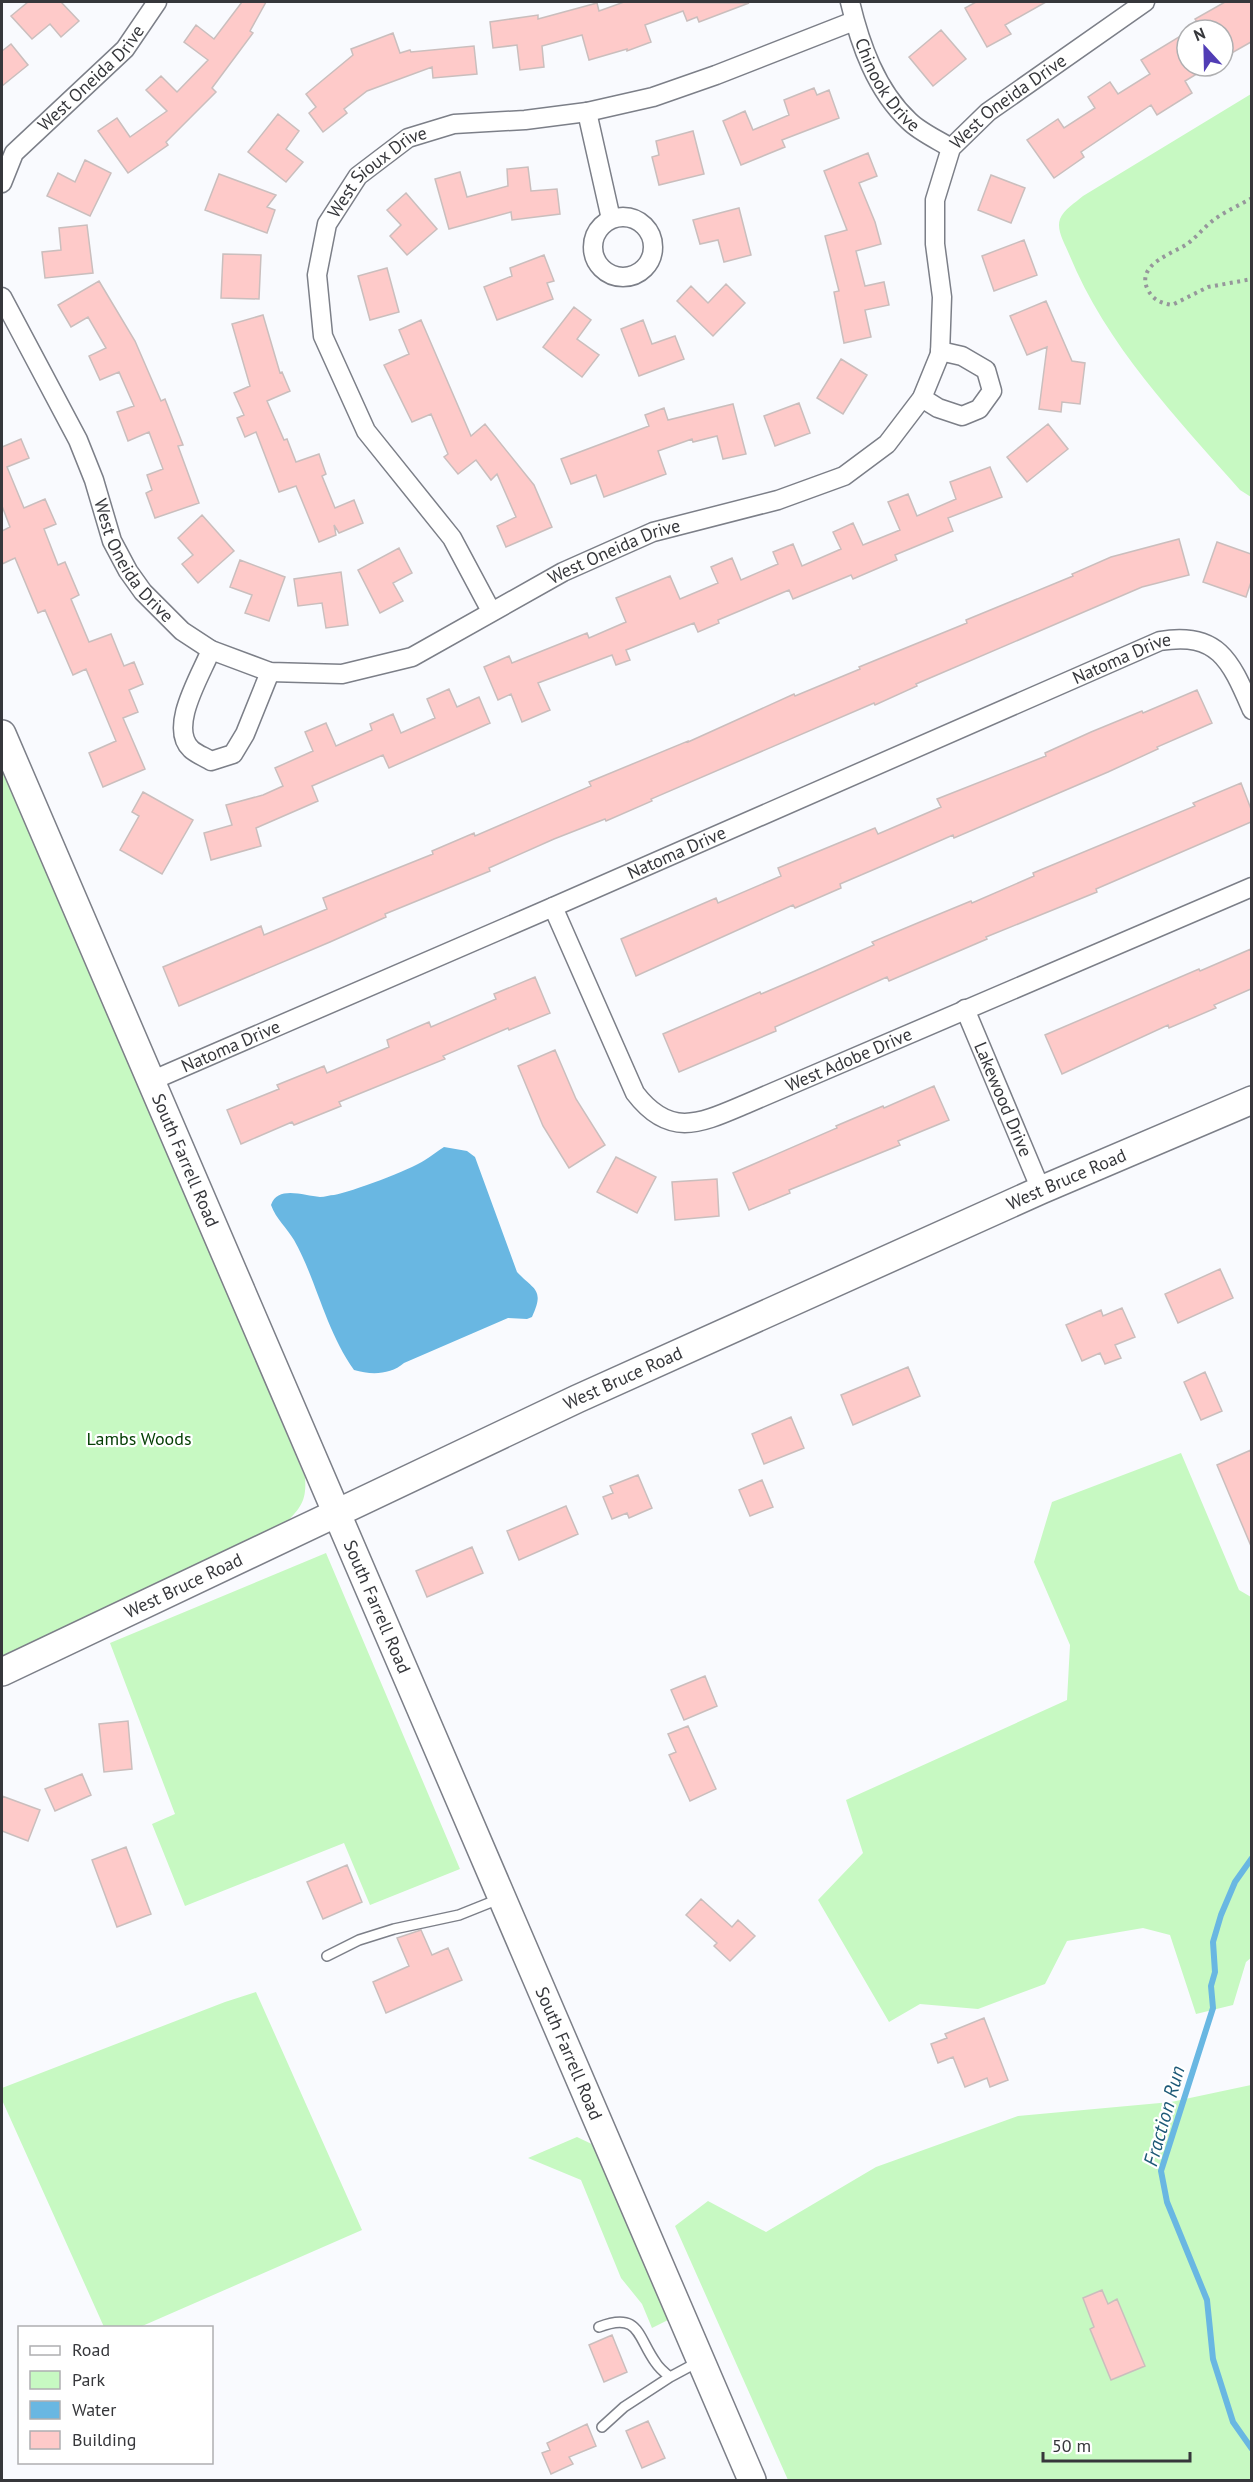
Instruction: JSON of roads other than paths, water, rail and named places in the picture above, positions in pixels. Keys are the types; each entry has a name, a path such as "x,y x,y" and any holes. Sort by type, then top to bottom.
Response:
{"street":[{"name":"West Oneida Drive","path":"2,183 8,149 125,49 157,2"},
{"name":"Chinook Drive","path":"850,2 878,83 909,121 951,148"},
{"name":"West Oneida Drive","path":"2,297 78,440 94,480 112,541 128,571 161,612 182,631 211,650 270,672 342,674 412,657 563,572 653,532 778,500 844,476 886,444 922,399 940,351 942,297 935,244 935,200 951,148 988,112 1145,2"},
{"name":"West Sioux Drive","path":"491,611 452,538 366,431 323,336 317,275 327,224 358,176 408,138 454,124 525,120 587,112 653,97 706,79 855,21"},
{"path":"587,112 611,219"},
{"path":"922,399 938,408 962,416 979,409 992,391 986,370 962,356 940,351"},
{"name":"Natoma Drive","path":"151,1081 1160,641 1175,639 1204,642 1227,661 1238,678 1251,710"},
{"path":"211,650 183,715 182,735 191,750 211,761 233,754 245,734 270,672"},
{"name":"South Farrell Road","path":"2,734 752,2481"},
{"name":"West Adobe Drive","path":"554,907 635,1093 646,1108 675,1123 708,1119 1251,887"},
{"name":"Lakewood Drive","path":"965,1010 1041,1190"},
{"name":"West Bruce Road","path":"2,1672 577,1399 1041,1190 1251,1100"}],"lane":[{"path":"327,1956 359,1940 394,1929 459,1915 501,1898"},
{"path":"599,2327 614,2321 626,2322 638,2329 656,2364 670,2377"},
{"path":"602,2427 624,2407 670,2377 700,2361"}],"water":[{"path":"444,1147 467,1151 475,1157 517,1272 536,1291 538,1301 536,1308 532,1317 508,1318 404,1363 393,1370 367,1373 354,1370 328,1322 294,1240 271,1205 274,1199 285,1193 322,1197 353,1190 407,1169"}],"waterway":[{"name":"Fraction Run","path":"1252,1858 1235,1882 1213,1942 1215,1972 1211,1986 1213,2008 1161,2171 1167,2202 1207,2300 1213,2359 1233,2422 1252,2449"}],"park label":[{"name":"Lambs Woods","path":"139,1439"}]}
